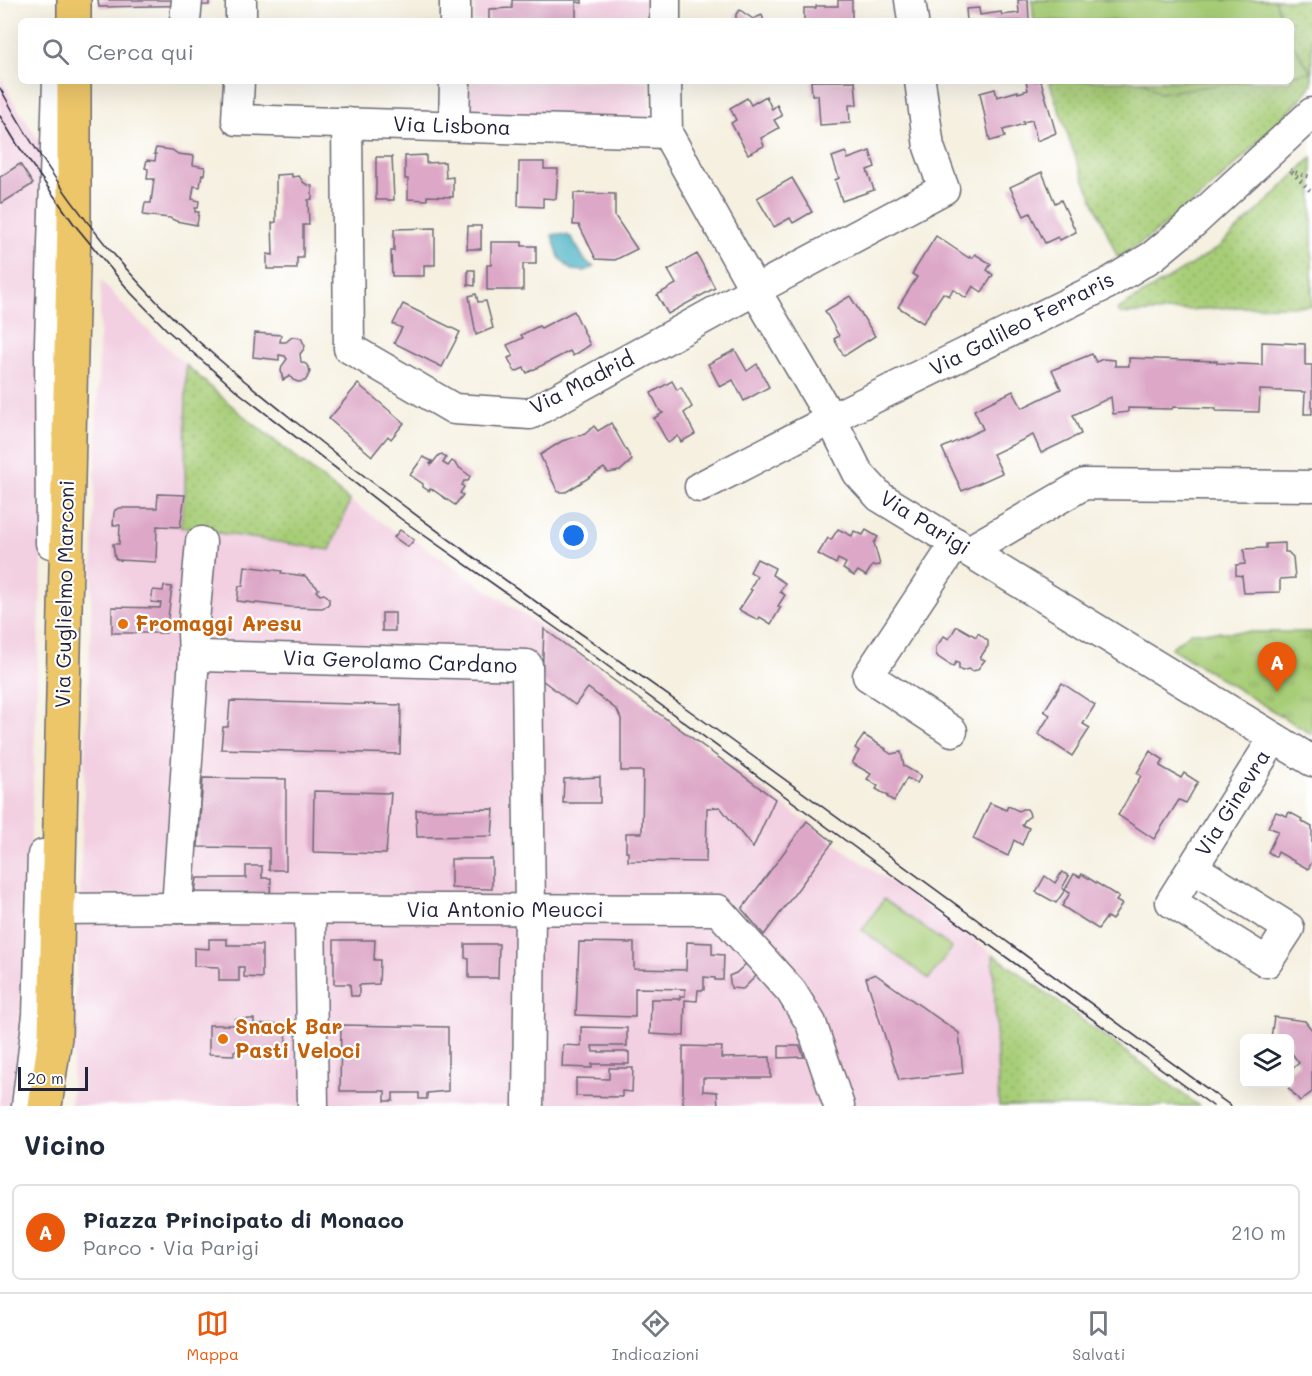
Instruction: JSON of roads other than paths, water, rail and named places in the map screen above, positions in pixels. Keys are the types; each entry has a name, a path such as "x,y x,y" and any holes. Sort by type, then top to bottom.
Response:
{"main road":[{"path":"74,0 74,18"},
{"name":"Via Guglielmo Marconi","path":"45,1106 55,1037 74,214 74,84"}],"street":[{"path":"58,0 58,18"},
{"path":"185,18 187,0"},
{"path":"241,18 242,0"},
{"path":"455,0 455,18"},
{"path":"665,0 666,18"},
{"path":"910,0 913,18"},
{"path":"27,1106 38,1015 51,611 51,343 58,84"},
{"name":"Via Lisbona","path":"239,84 237,120 667,133"},
{"path":"454,84 454,126"},
{"name":"Via Parigi","path":"666,84 667,133 831,419 858,473 880,497 1312,761"},
{"name":"Via Madrid","path":"347,123 349,348 454,409 530,414 944,189 929,147 920,84"},
{"name":"Via Galileo Ferraris","path":"700,487 831,419 1107,284 1153,256 1194,222 1312,113"},
{"path":"952,731 868,676 963,547 1084,484 1312,486"},
{"path":"177,908 194,657 193,632 201,542"},
{"name":"Via Gerolamo Cardano","path":"194,657 527,665 530,910 528,1106"},
{"name":"Via Ginevra","path":"1193,868 1274,738"},
{"name":"Via Antonio Meucci","path":"58,909 718,910 791,991 811,1023 838,1106"},
{"path":"310,909 313,1106"}],"water":[{"path":"552,235 572,238 586,262 594,267 585,271 571,270 559,257"}],"tram line":[{"path":"0,88 47,166 102,240 159,303 233,371 434,528 815,801 1231,1106"},
{"path":"0,116 17,144 74,224 131,293 168,331 238,392 401,519 560,631 910,888 1213,1106"}],"place":[{"name":"Fromaggi Aresu","path":"123,624"},
{"name":"Piazza Principato di Monaco","path":"1277,692"},
{"name":"Snack Bar Pasti Veloci","path":"223,1039"}]}
